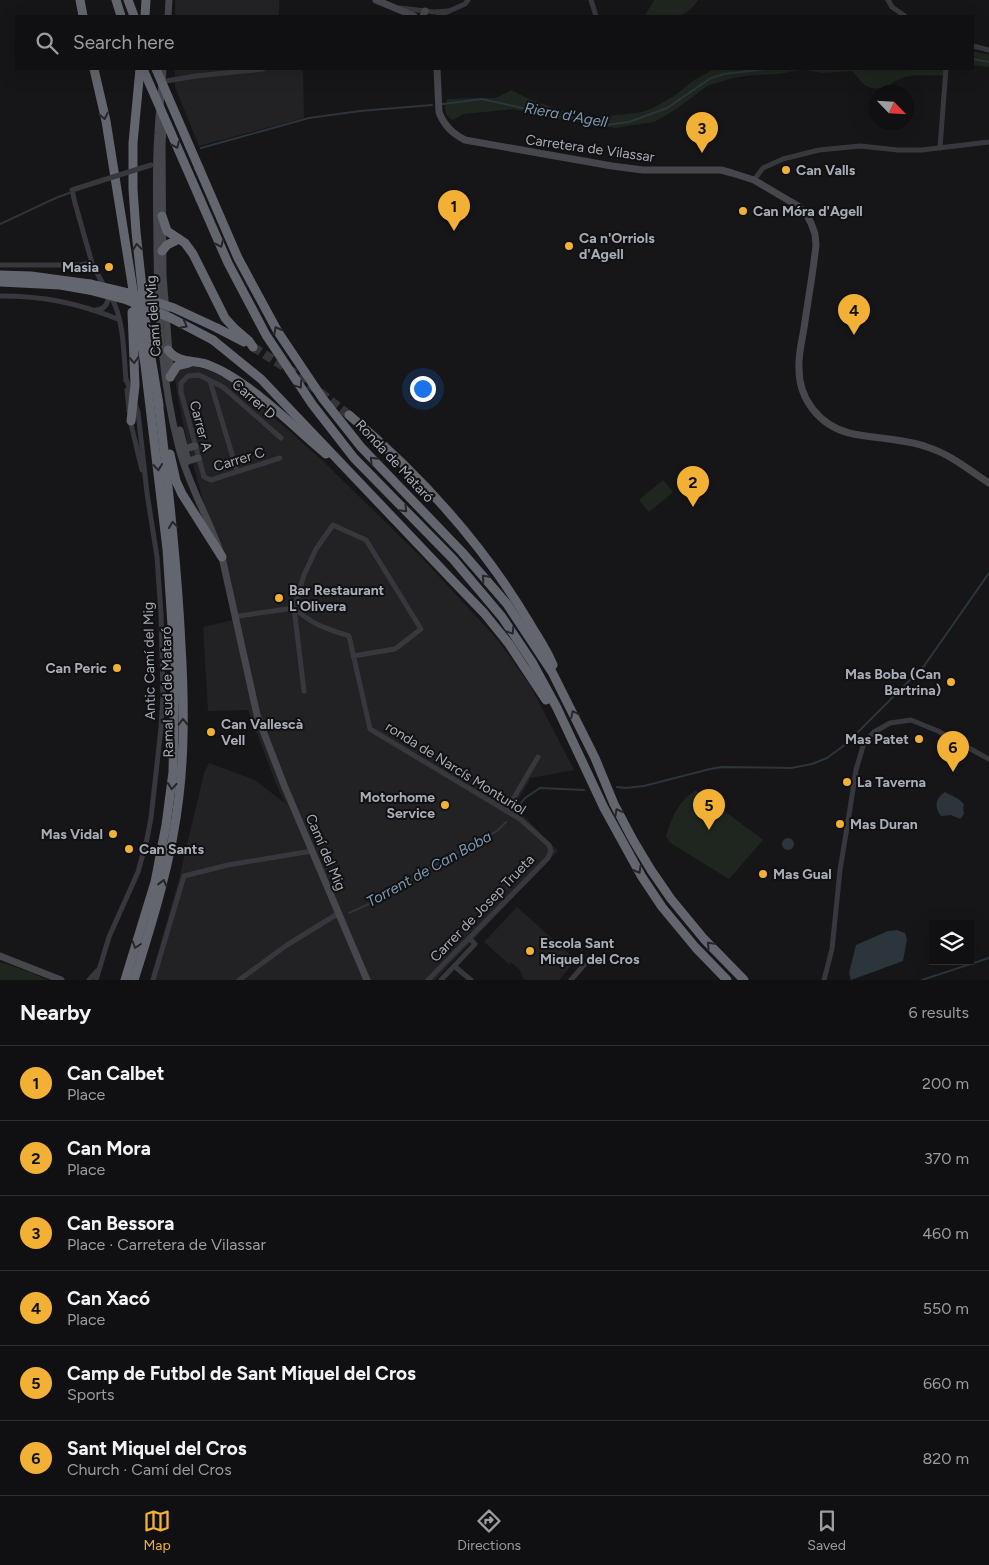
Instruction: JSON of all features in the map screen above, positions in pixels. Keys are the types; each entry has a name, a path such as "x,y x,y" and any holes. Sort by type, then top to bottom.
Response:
{"highway":[{"path":"80,0 83,15"},
{"path":"116,0 121,15"},
{"path":"128,0 134,15"},
{"path":"145,15 146,0"},
{"path":"94,70 106,121 155,444 167,549 174,652 174,735 171,796 162,850 146,914 125,980"},
{"path":"141,70 133,143 133,189 146,325 158,400 179,488 192,512 222,557"},
{"name":"Ronda de Mataró","path":"141,70 228,263 266,335 312,404 354,458 453,559 502,617 532,662 557,708 604,808 642,877 662,907 696,948 727,980"},
{"name":"Ronda de Mataró","path":"156,70 238,258 278,332 322,399 361,447 489,582 530,637 552,672 595,758 614,804 661,884 704,939 744,980"},
{"path":"0,276 31,276 128,293 174,308 253,347 225,318 193,254 179,239 167,231 162,216"},
{"path":"162,252 167,245 179,239"},
{"path":"131,276 135,378 131,421"},
{"path":"0,282 90,287 171,318 212,340 261,379 484,613 548,702 557,708"},
{"path":"168,350 178,359 217,369 237,380 278,412 348,474 353,476"},
{"path":"170,376 182,363 194,362"},
{"name":"Ramal sud de Mataró","path":"134,980 161,890 171,849 179,797 183,735 178,586 158,400"},
{"path":"349,415 402,464 439,502 484,555 520,606 553,664 552,672"}],"street":[{"path":"165,0 167,15"},
{"path":"167,15 169,0"},
{"path":"440,15 465,4 468,0"},
{"path":"591,0 596,15"},
{"path":"888,0 892,7 904,15"},
{"path":"378,1 407,15"},
{"path":"396,10 428,14 449,11"},
{"path":"396,10 403,15"},
{"path":"396,10 411,15"},
{"path":"974,46 989,50"},
{"name":"Camí del Mig","path":"165,70 162,144 162,252 172,397 184,449 196,486 226,556 253,703 284,785 367,980"},
{"name":"Camí del Mig","path":"165,70 154,164 157,276 164,363 170,405 180,450 196,495 226,563 264,734"},
{"path":"166,81 253,70"},
{"name":"Carretera de Vilassar","path":"437,70 439,112 450,130 466,140 643,170 721,170 754,180 798,206 812,223 816,245 798,368 804,394 810,406 817,415 838,429 849,433 908,442 927,447 945,454 989,483"},
{"path":"940,147 946,70"},
{"path":"754,180 763,168 783,159 819,150 860,146 898,150 922,150 989,142"},
{"name":"Camí del Mig","path":"154,164 160,159 162,144"},
{"name":"Camí del Mig","path":"154,164 160,166 162,179"},
{"name":"Antic Camí del Mig","path":"147,493 131,421 118,319 113,301 92,263 74,203 72,190 154,164"},
{"path":"0,265 80,265 92,263"},
{"path":"96,310 102,310 106,305 108,294"},
{"path":"0,296 23,296 56,300 96,310 118,319"},
{"name":"Carrer A","path":"204,477 180,392 181,384 188,376 199,375 210,380"},
{"name":"Antic Camí del Mig","path":"96,980 109,937 138,872 147,839 161,728 163,695 161,614 157,557 147,493 138,412 126,380"},
{"path":"210,380 237,471"},
{"name":"Carrer D","path":"210,380 220,385 280,438"},
{"path":"214,389 220,385"},
{"name":"Camí del Mig","path":"170,405 182,448 184,449"},
{"path":"184,449 195,446"},
{"path":"188,461 198,458"},
{"name":"Carrer C","path":"204,477 211,480 280,458"},
{"name":"Camí del Mig","path":"188,461 187,465 196,495"},
{"path":"304,692 294,608 304,575 316,549 333,525 366,540 421,629 395,649 353,656"},
{"path":"239,616 294,608"},
{"name":"ronda de Narcís Monturiol","path":"294,608 307,620 348,636 370,729 520,819 549,845 551,851"},
{"name":"Camí del Mig","path":"239,616 245,666"},
{"path":"824,980 832,949 840,870 856,770 864,743 874,732 890,724 910,720 938,731 989,759"},
{"path":"506,810 538,757"},
{"path":"153,980 184,876 228,865 312,851"},
{"name":"Carrer de Josep Trueta","path":"428,980 548,858 551,851"},
{"path":"239,980 287,945 339,913"},
{"path":"441,980 475,944 469,938"},
{"path":"0,956 61,980"},
{"path":"571,980 584,965"},
{"path":"454,966 471,980"},
{"name":"Antic Camí del Mig","path":"89,980 99,969"}],"shaded area":[{"path":"175,0 279,0 278,15 175,15"},
{"path":"654,0 698,0 693,7 682,15 646,15"},
{"path":"974,51 989,55 989,67 974,65"},
{"path":"175,70 303,70 304,118 199,146 175,87"},
{"path":"712,70 798,70 780,74 733,78 707,86 675,110 654,122 615,128 545,117 514,109 464,114 453,120 448,116 445,106 447,99 496,98 511,90 529,99 566,112 589,117 628,114 653,108 674,96 694,80"},
{"path":"807,70 949,70 945,75 910,76 901,78 889,85 869,85 869,87 852,71 822,73"},
{"path":"191,365 226,378 241,388 325,463 423,559 497,639 530,685 574,770 531,778 514,806 558,851 435,980 150,980 179,879 204,773 209,763 255,780 286,804 277,786 248,710 208,711 203,627 233,620 178,399 175,379 178,371 183,366"},
{"path":"663,480 673,492 649,512 639,500"},
{"path":"696,790 763,840 729,879 669,842 666,836 676,810"},
{"path":"945,792 958,799 964,805 964,814 960,819 951,815 941,816 939,813 937,800"},
{"path":"788,838 794,844 788,850 782,844"},
{"name":"Escola Sant Miquel del Cros","path":"517,907 576,960 559,980 525,980 520,970 511,962 509,964 484,942"},
{"path":"897,930 905,933 907,939 903,961 851,980 849,973 856,945 888,931"},
{"path":"0,962 30,972 47,980 0,980"}],"waterway":[{"name":"Riera d'Agell","path":"974,59 989,62"},
{"name":"Riera d'Agell","path":"443,104 482,99 606,125 629,122 667,108 711,78 724,74 758,70"},
{"name":"Riera d'Agell","path":"201,148 309,118 360,111 432,105"},
{"name":"Riera d'Agell","path":"0,224 72,192"},
{"name":"Torrent de Can Boba","path":"617,787 644,786 722,767 791,768 812,764 827,758 846,744 924,666 989,573"},
{"name":"Torrent de Can Boba","path":"517,808 525,798 540,788 584,790"},
{"name":"Torrent de Can Boba","path":"349,913 391,893 410,879 497,831 506,822"},
{"path":"922,980 989,958"}],"tunnel":[{"path":"253,347 299,376 349,415"}],"place":[{"name":"Can Bessora","path":"702,153"},
{"name":"Can Valls","path":"786,170"},
{"name":"Can Móra d'Agell","path":"743,211"},
{"name":"Can Calbet","path":"454,231"},
{"name":"Ca n'Orriols d'Agell","path":"569,246"},
{"name":"Masia","path":"109,267"},
{"name":"Can Xacó","path":"854,335"},
{"name":"Can Mora","path":"693,507"},
{"name":"Bar Restaurant L'Olivera","path":"279,598"},
{"name":"Can Peric","path":"117,668"},
{"name":"Mas Boba (Can Bartrina)","path":"951,682"},
{"name":"Can Vallescà Vell","path":"211,732"},
{"name":"Mas Patet","path":"919,739"},
{"name":"Sant Miquel del Cros","path":"953,772"},
{"name":"La Taverna","path":"847,782"},
{"name":"Motorhome Service","path":"445,805"},
{"name":"Mas Duran","path":"840,824"},
{"name":"Camp de Futbol de Sant Miquel del Cros","path":"709,830"},
{"name":"Mas Vidal","path":"113,834"},
{"name":"Can Sants","path":"129,849"},
{"name":"Mas Gual","path":"763,874"},
{"name":"Escola Sant Miquel del Cros","path":"530,951"}]}
